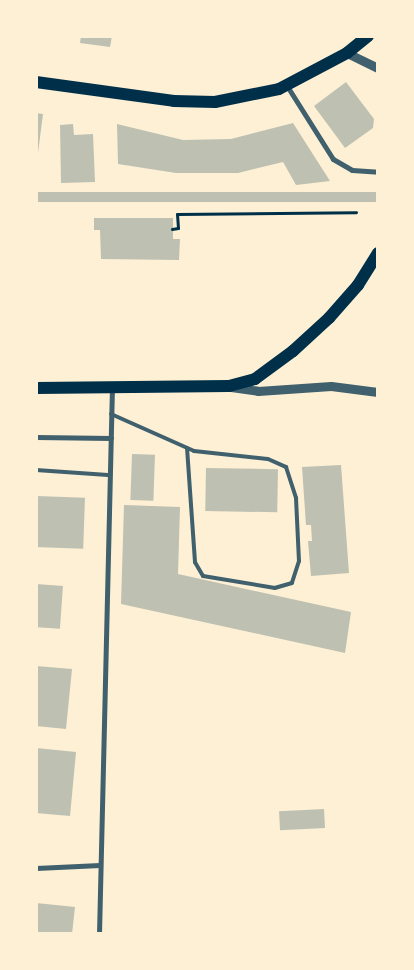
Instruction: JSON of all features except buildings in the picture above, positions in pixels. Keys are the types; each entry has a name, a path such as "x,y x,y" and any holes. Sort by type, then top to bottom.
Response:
{"main road":[{"path":"36,82 198,102 237,99 287,86 346,53 368,36"},
{"path":"36,388 228,386 255,379 293,351 358,285 378,252"}],"street":[{"path":"346,53 378,68"},
{"path":"287,86 333,159 352,170 378,172"},
{"path":"228,386 258,391 332,386 378,392"},
{"path":"99,934 108,475 112,388"},
{"path":"36,437 111,438"},
{"path":"36,868 100,866"}],"lane":[{"path":"112,414 187,448 268,459 286,467 296,498 298,561 292,583 276,588 203,576 194,562 187,448"},
{"path":"36,470 108,475"}],"path":[{"path":"172,229 178,228 177,214 356,212"}]}
